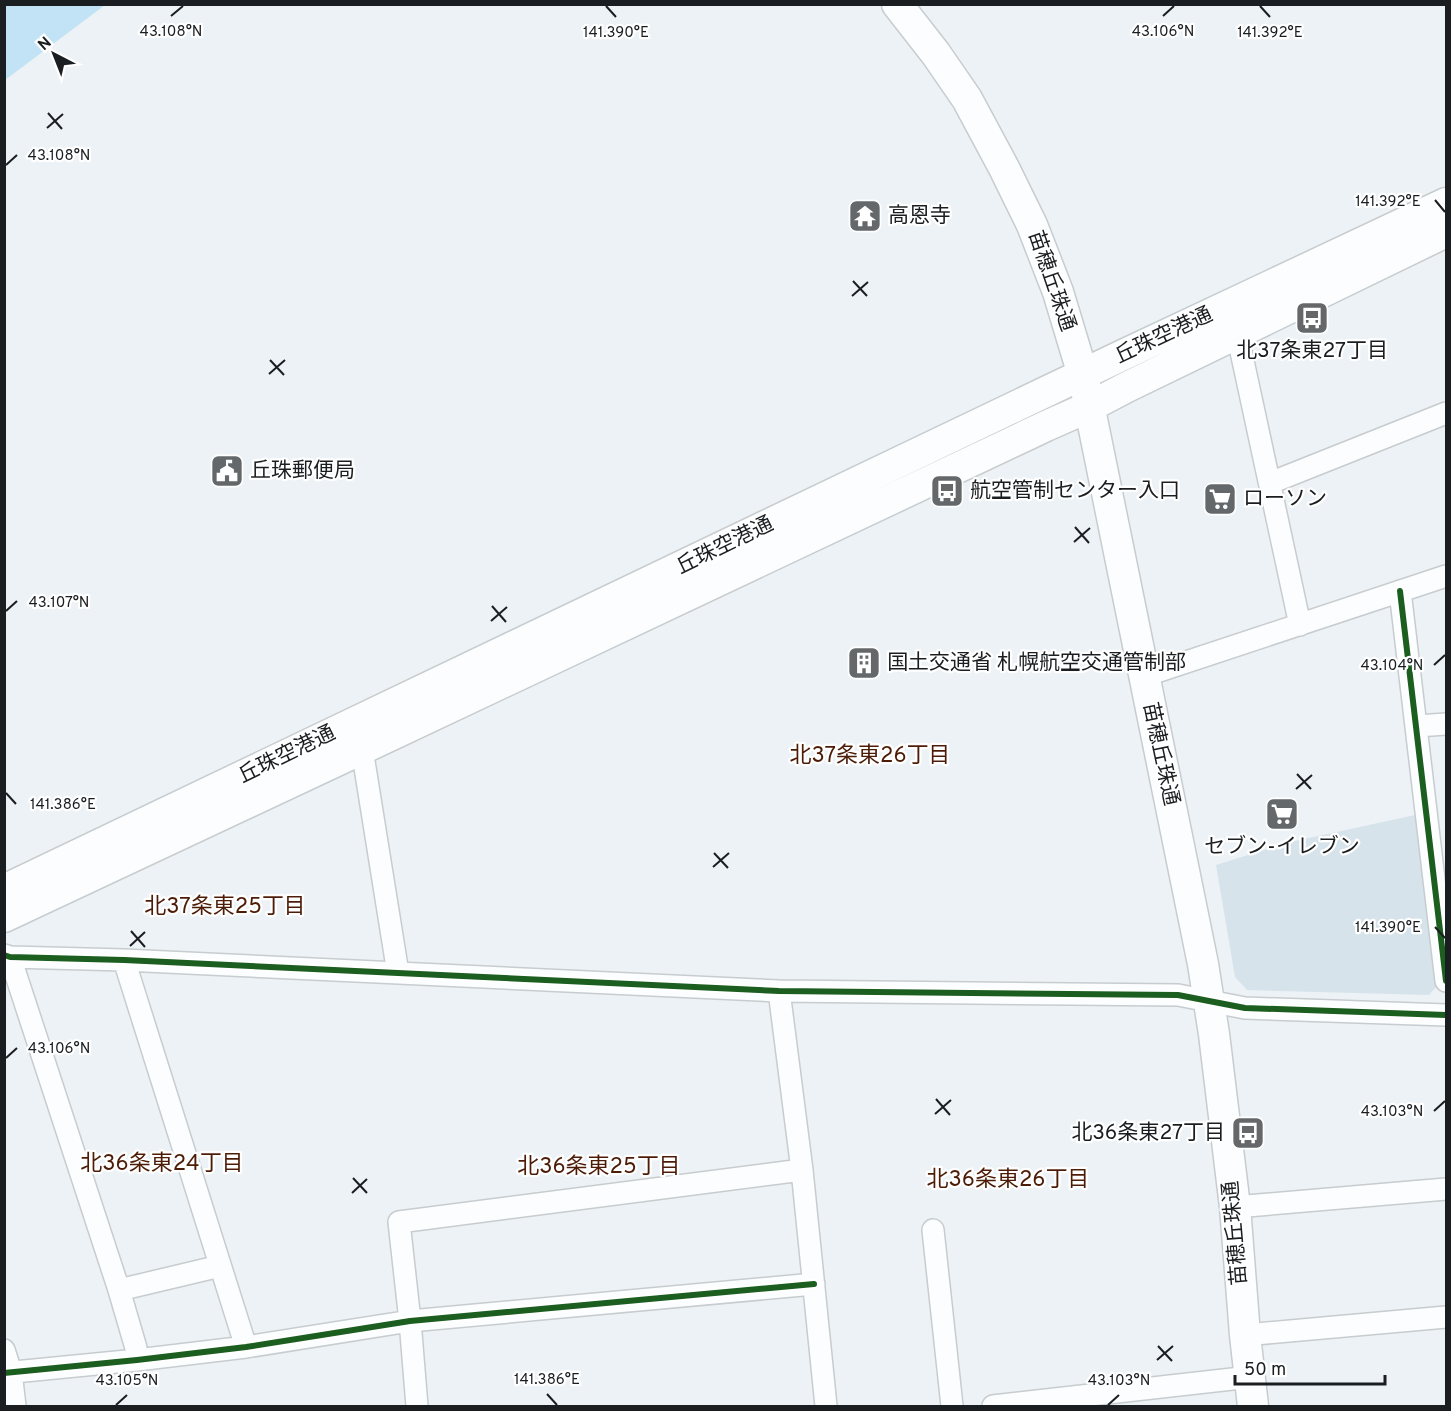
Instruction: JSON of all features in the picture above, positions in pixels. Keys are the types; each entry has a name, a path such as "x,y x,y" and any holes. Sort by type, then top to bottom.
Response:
{"main road":[{"name":"苗穂丘珠通","path":"897,4 967,99 1004,168 1032,225 1053,281 1083,375 1209,1000 1235,1207 1253,1407"},
{"name":"丘珠空港通","path":"4,890 1446,203"},
{"name":"丘珠空港通","path":"4,916 1089,407 1446,231"}],"street":[{"path":"1228,305 1237,333 1300,625"},
{"path":"1270,483 1446,413"},
{"path":"1144,676 1446,576"},
{"path":"1400,591 1417,726 1440,868 1446,981"},
{"path":"1417,726 1446,724"},
{"path":"362,749 398,973"},
{"path":"137,1360 136,1347 118,1290 8,956 779,991 1179,995 1245,1008 1446,1015"},
{"path":"124,960 246,1347"},
{"path":"779,991 802,1170 826,1407"},
{"path":"417,1407 399,1222 802,1170"},
{"path":"1235,1207 1446,1189"},
{"path":"933,1230 952,1407"},
{"path":"118,1290 220,1266"},
{"path":"8,1373 246,1347 410,1321 814,1284"},
{"path":"1245,1335 1446,1317"},
{"path":"4,1350 15,1407"},
{"path":"993,1407 1250,1377"}],"shaded area":[{"path":"5,4 105,4 105,5 5,80"},
{"path":"1415,815 1436,987 1429,995 1247,990 1235,977 1216,865 1286,843"}],"cycle path":[{"path":"1400,591 1446,981"},
{"path":"4,955 779,991 1178,995 1245,1008 1446,1015"},
{"path":"4,1373 246,1347 410,1321 814,1284"}],"place":[{"name":"高恩寺","path":"865,216"},
{"name":"北37条東27丁目","path":"1312,318"},
{"name":"丘珠郵便局","path":"227,471"},
{"name":"航空管制センター入口","path":"947,491"},
{"name":"ローソン","path":"1220,499"},
{"name":"国土交通省 札幌航空交通管制部","path":"864,663"},
{"name":"セブン-イレブン","path":"1282,814"},
{"name":"北36条東27丁目","path":"1248,1133"}],"district":[{"name":"北37条東26丁目","path":"870,756"},
{"name":"北37条東25丁目","path":"225,907"},
{"name":"北36条東24丁目","path":"162,1164"},
{"name":"北36条東25丁目","path":"599,1167"},
{"name":"北36条東26丁目","path":"1008,1180"}]}
